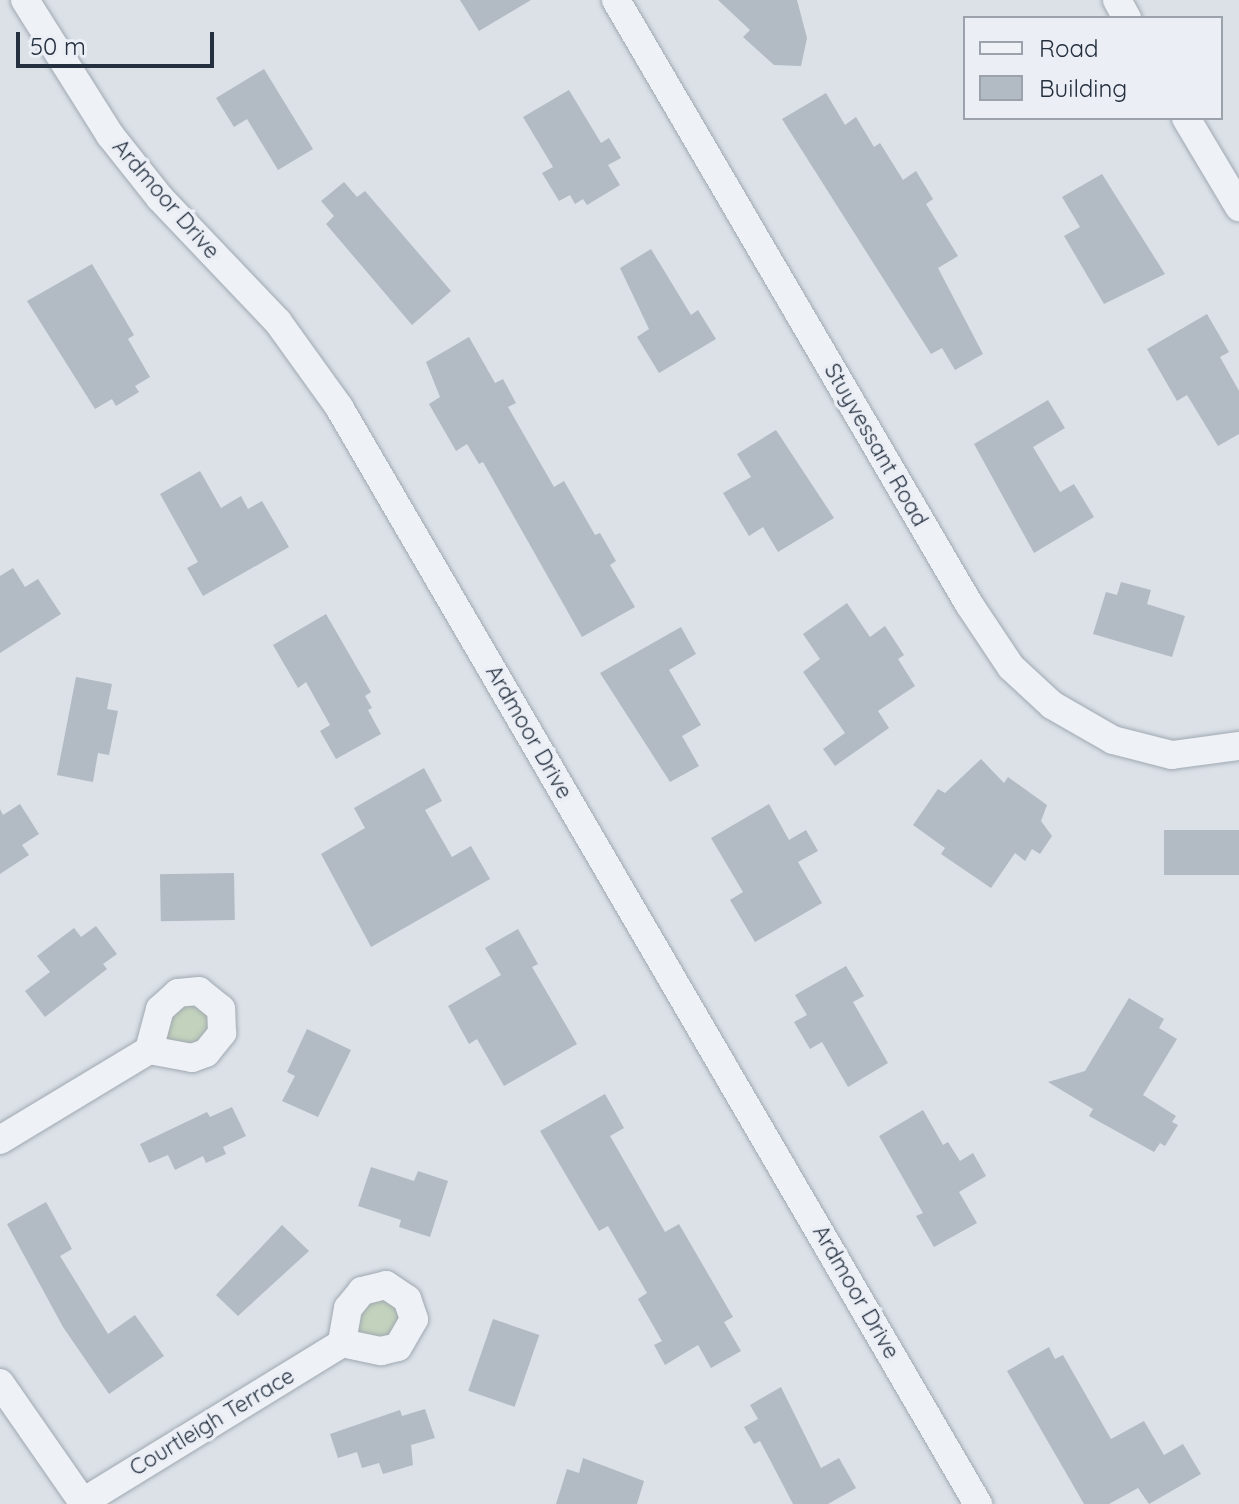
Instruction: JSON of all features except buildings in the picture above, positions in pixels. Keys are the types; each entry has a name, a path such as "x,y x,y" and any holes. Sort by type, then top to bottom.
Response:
{"street":[{"name":"Ardmoor Drive","path":"25,0 110,135 160,198 278,322 339,407 978,1504"},
{"name":"Stuyvessant Road","path":"616,0 969,604 1011,667 1052,705 1113,740 1172,755 1239,746"},
{"path":"1187,120 1239,207"},
{"path":"0,1140 149,1050"},
{"name":"Courtleigh Terrace","path":"84,1503 342,1343"},
{"path":"0,1383 84,1503"}],"green space":[{"path":"186,1002 203,1007 212,1022 199,1044 168,1042 164,1034 168,1019"},
{"path":"379,1295 402,1308 399,1332 380,1340 357,1332 361,1309"}]}
